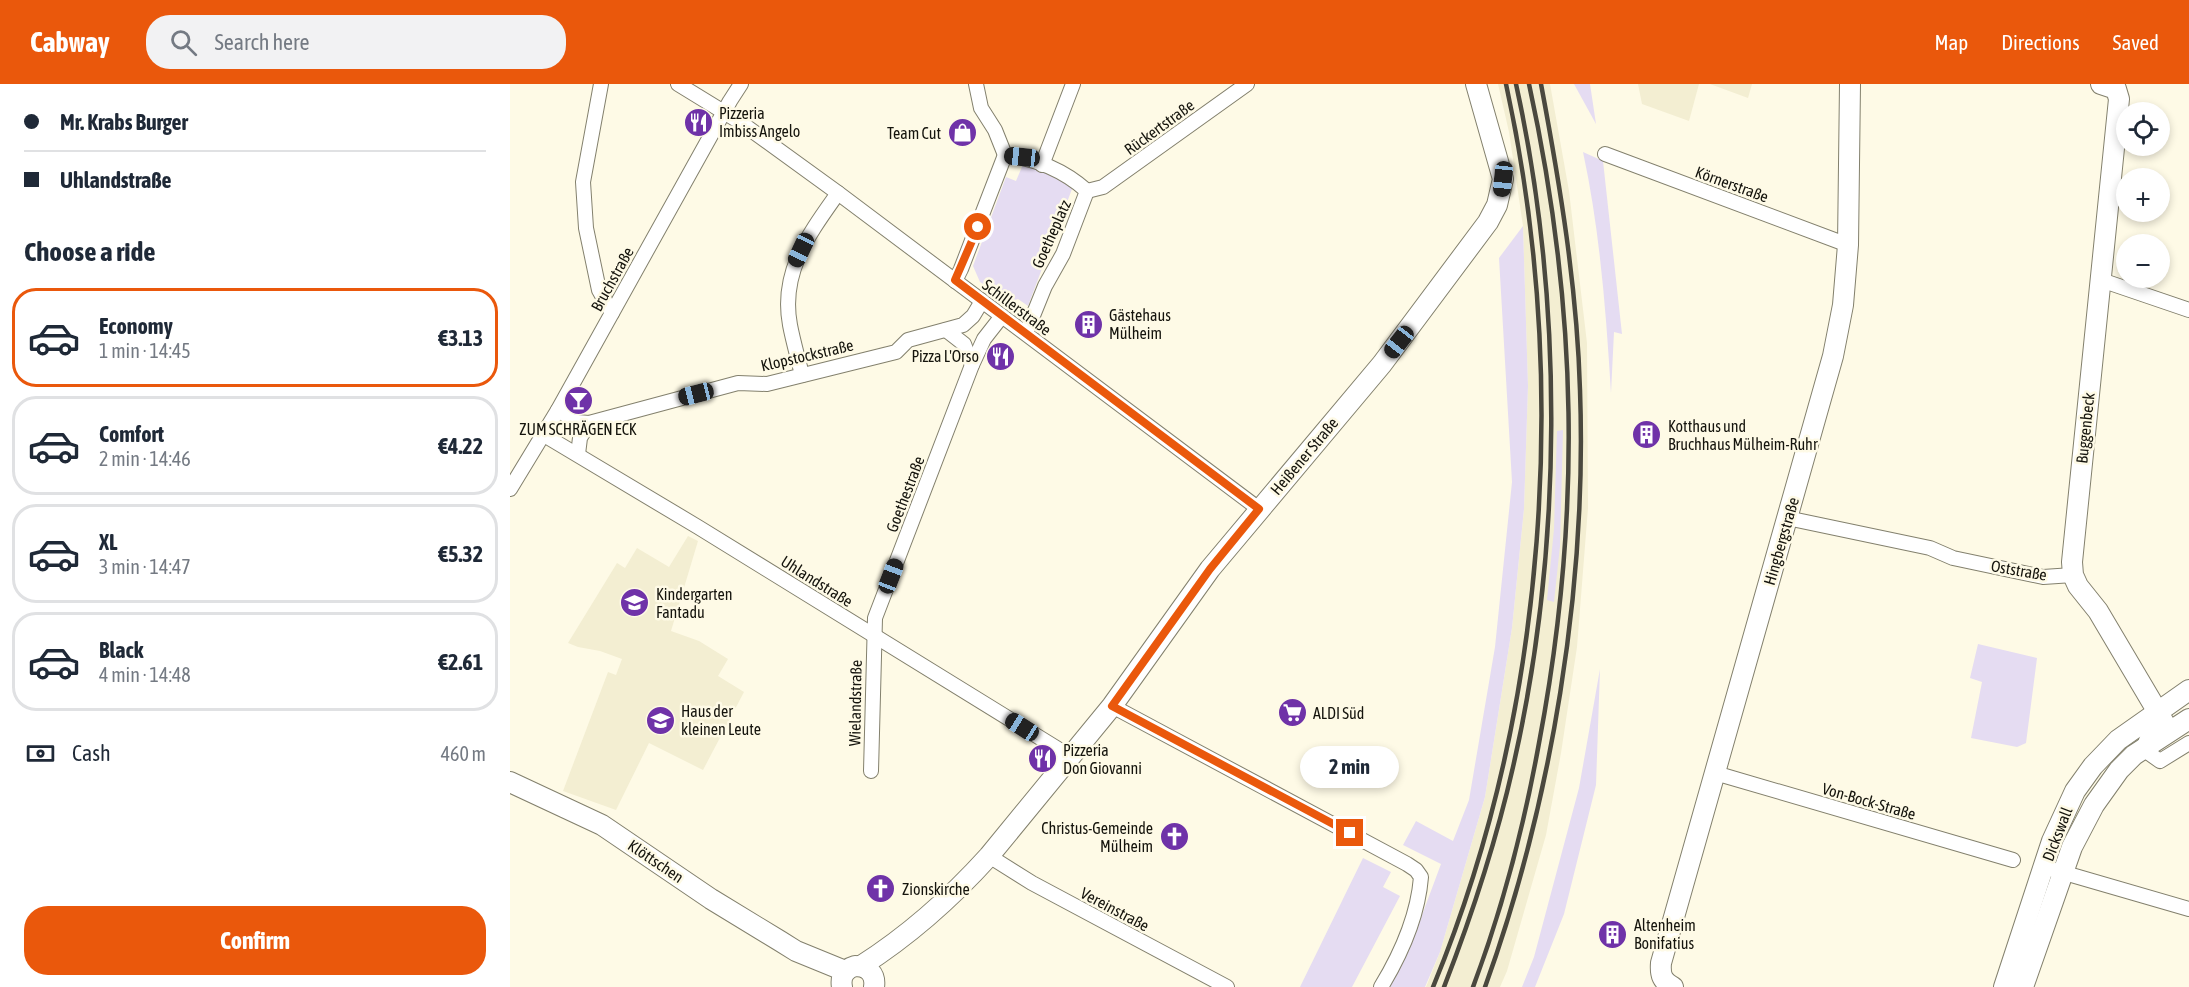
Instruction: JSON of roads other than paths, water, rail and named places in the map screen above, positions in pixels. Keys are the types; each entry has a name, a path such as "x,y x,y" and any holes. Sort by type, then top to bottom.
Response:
{"street":[{"path":"601,84 583,182 586,228 599,290 612,313"},
{"name":"Schillerstraße","path":"678,84 725,112 838,193 1259,509"},
{"name":"Bruchstraße","path":"510,489 544,435 741,84"},
{"path":"955,280 1005,155 995,130 981,108 976,84"},
{"path":"1042,165 1073,84"},
{"name":"Rückertstraße","path":"1087,191 1103,187 1247,84"},
{"name":"Heißener Straße","path":"861,980 907,934 968,879 1071,757 1112,706 1210,569 1399,342 1488,222 1502,191 1502,168 1476,84"},
{"name":"Hingbergstraße","path":"1665,985 1660,974 1661,963 1833,356 1843,305 1848,245 1850,84"},
{"name":"Buggenbeck","path":"2073,575 2072,562 2119,99 2111,86"},
{"name":"Körnerstraße","path":"1605,154 1848,245"},
{"name":"Goetheplatz","path":"1005,155 1022,157 1072,178 1087,191 1063,254 1045,286 1026,333"},
{"path":"802,375 790,324 788,305 790,285 795,262 806,238 838,193"},
{"path":"2101,280 2189,309"},
{"name":"Klopstockstraße","path":"589,423 738,383 767,384 896,352 908,340 963,325 973,316 982,301"},
{"name":"Goethestraße","path":"873,635 874,618 972,365 984,339 1002,316"},
{"path":"946,330 964,344 972,365"},
{"path":"558,410 577,422 589,423 580,438 578,454"},
{"name":"Uhlandstraße","path":"544,435 1071,757"},
{"name":"Oststraße","path":"1787,518 1930,548 1953,558 2043,577 2073,575"},
{"path":"2073,575 2098,610 2169,731"},
{"name":"Wielandstraße","path":"871,771 873,635"},
{"name":"Dickswall","path":"2004,987 2066,808 2084,777 2118,740 2189,690"},
{"path":"1112,706 1416,870 1421,878 1420,888 1402,946 1382,987"},
{"path":"2157,711 2143,748 2160,761 2189,743"},
{"name":"Dickswall","path":"2023,987 2063,873 2084,822 2105,788 2119,770 2143,748 2189,719"},
{"name":"Von-Bock-Straße","path":"1715,773 2013,860"},
{"name":"Klöttschen","path":"510,782 602,825 711,899 796,951 811,965 861,980"},
{"name":"Vereinstraße","path":"989,856 1032,884 1227,987"},
{"path":"2044,867 2189,909"}],"railway":[{"path":"1433,987 1472,880 1502,770 1524,656 1537,541 1541,425 1538,310 1526,196 1506,84"},
{"path":"1444,987 1483,878 1513,767 1529,684 1541,599 1549,513 1551,426 1549,338 1543,252 1532,167 1516,84"},
{"path":"1473,987 1503,897 1539,743 1553,659 1568,494 1565,331 1557,250 1545,167 1529,84"},
{"path":"1485,987 1509,916 1546,768 1571,616 1578,540 1581,464 1580,390 1575,313 1561,198 1541,84"}],"place":[{"name":"Pizzeria Imbiss Angelo","path":"698,122"},
{"name":"Team Cut","path":"962,133"},
{"name":"Gästehaus Mülheim","path":"1088,324"},
{"name":"Pizza L'Orso","path":"1000,356"},
{"name":"ZUM SCHRÄGEN ECK","path":"578,401"},
{"name":"Kotthaus und Bruchhaus Mülheim-Ruhr","path":"1647,435"},
{"name":"Kindergarten Fantadu","path":"635,603"},
{"name":"ALDI Süd","path":"1292,713"},
{"name":"Haus der kleinen Leute","path":"660,720"},
{"name":"Pizzeria Don Giovanni","path":"1042,759"},
{"name":"Christus-Gemeinde Mülheim","path":"1174,837"},
{"name":"Zionskirche","path":"881,889"},
{"name":"Altenheim Bonifatius","path":"1613,934"}]}
